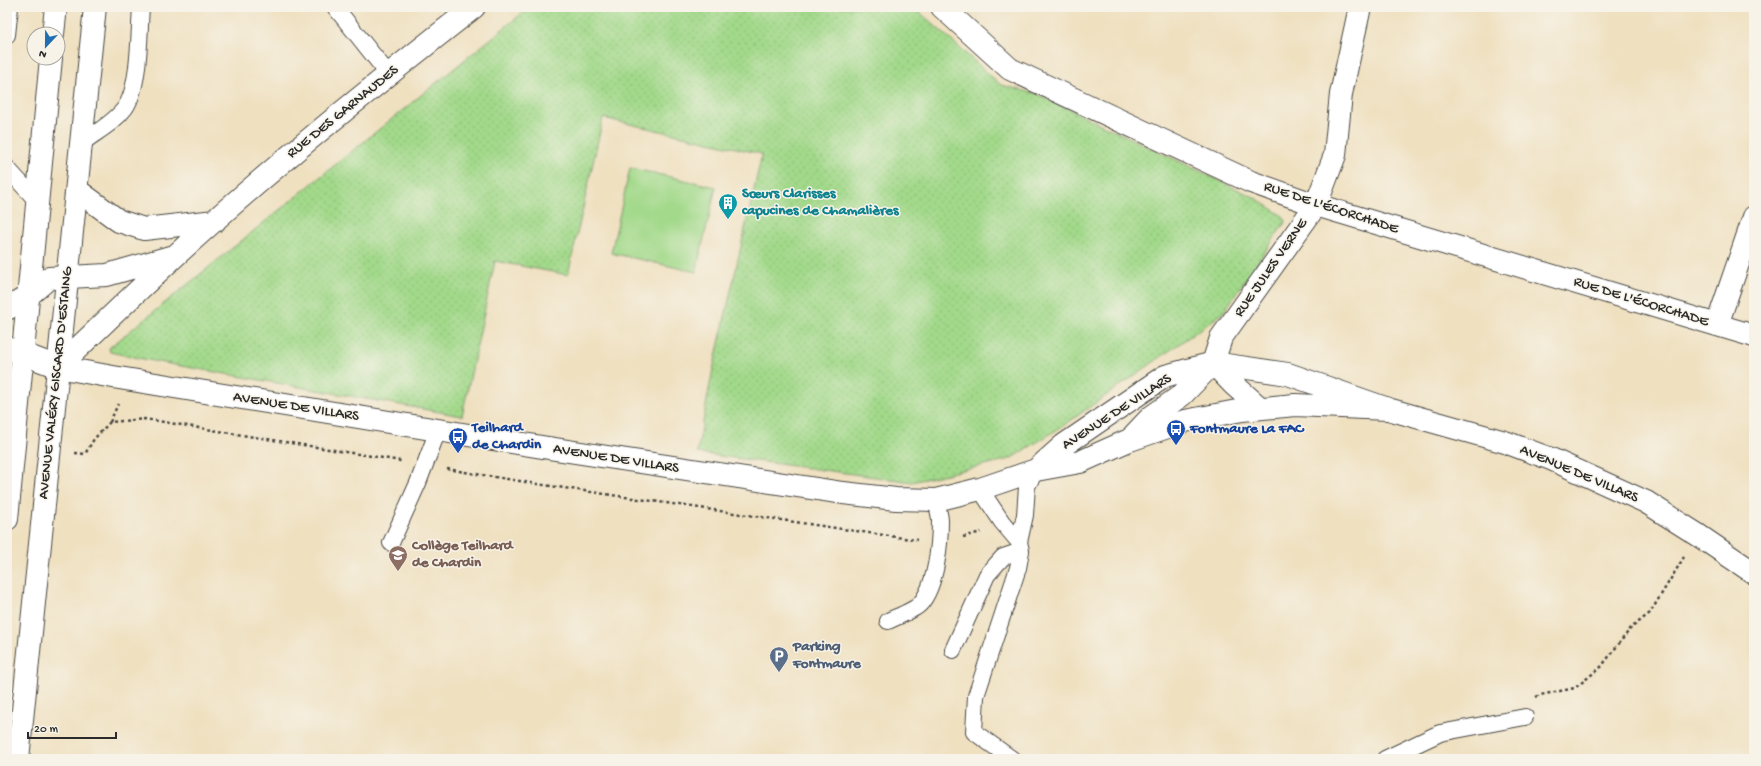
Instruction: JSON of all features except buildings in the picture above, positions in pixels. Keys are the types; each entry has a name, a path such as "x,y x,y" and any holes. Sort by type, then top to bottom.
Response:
{"street":[{"path":"54,26 56,7"},
{"name":"AVENUE VALÉRY GISCARD D'ESTAING","path":"18,759 95,7"},
{"name":"RUE DES GARNAUDES","path":"58,367 175,256 215,221 311,138 474,7"},
{"name":"RUE DE L'ÉCORCHADE","path":"942,7 1010,69 1251,182 1316,205 1754,336"},
{"name":"RUE JULES VERNE","path":"1213,363 1221,338 1316,205 1335,155 1341,94 1360,7"},
{"path":"7,519 15,351 28,296 50,66"},
{"path":"77,190 119,221 144,229 215,221"},
{"path":"1717,325 1754,217"},
{"name":"RUE DES GARNAUDES","path":"28,296 49,278 107,275 175,256"},
{"path":"7,309 28,296"},
{"name":"AVENUE DE VILLARS","path":"15,351 58,367 113,378 844,493 896,499 936,500 980,489 1036,470 1080,462 1127,441 1185,421 1242,410 1295,405 1388,409"},
{"path":"1127,441 1151,417 1182,395 1213,363 1233,384 1260,408"},
{"name":"AVENUE DE VILLARS","path":"1036,470 1064,445 1165,376 1213,363 1288,374 1388,409 1491,438 1551,459 1646,502 1754,573"}],"lane":[{"path":"7,35 10,7"},
{"path":"82,143 116,118 126,107 133,89 141,7"},
{"path":"335,7 389,75"},
{"path":"7,168 37,201"},
{"path":"391,543 426,465 438,430"},
{"path":"1012,759 974,732 976,696 1013,584 1025,515 1027,486 1036,470"},
{"path":"980,489 1020,546"},
{"path":"888,621 919,605 928,592 934,574 940,520 936,500"},
{"path":"953,650 987,575 1003,557 1020,546"},
{"path":"1385,759 1440,733 1525,717"}],"path":[{"path":"49,451 85,454 94,440 110,422 145,419 537,484 938,543 976,534 1002,522"},
{"path":"1525,717 1529,701 1540,695 1575,688 1601,667 1631,628 1650,613 1698,535"}],"green space":[{"path":"530,7 914,7 1001,85 1037,94 1254,197 1283,216 1286,221 1223,313 1063,426 1010,459 912,482 697,453 712,374 762,154 603,118 568,275 495,261 462,416 110,352 109,348"},
{"path":"630,168 716,187 696,272 611,253"}],"place":[{"name":"Sœurs Clarisses capucines de Chamalières","path":"728,220"},
{"name":"Fontmaure La FAC","path":"1176,446"},
{"name":"Teilhard de Chardin","path":"458,454"},
{"name":"Collège Teilhard de Chardin","path":"398,572"},
{"name":"Parking Fontmaure","path":"779,673"}]}
